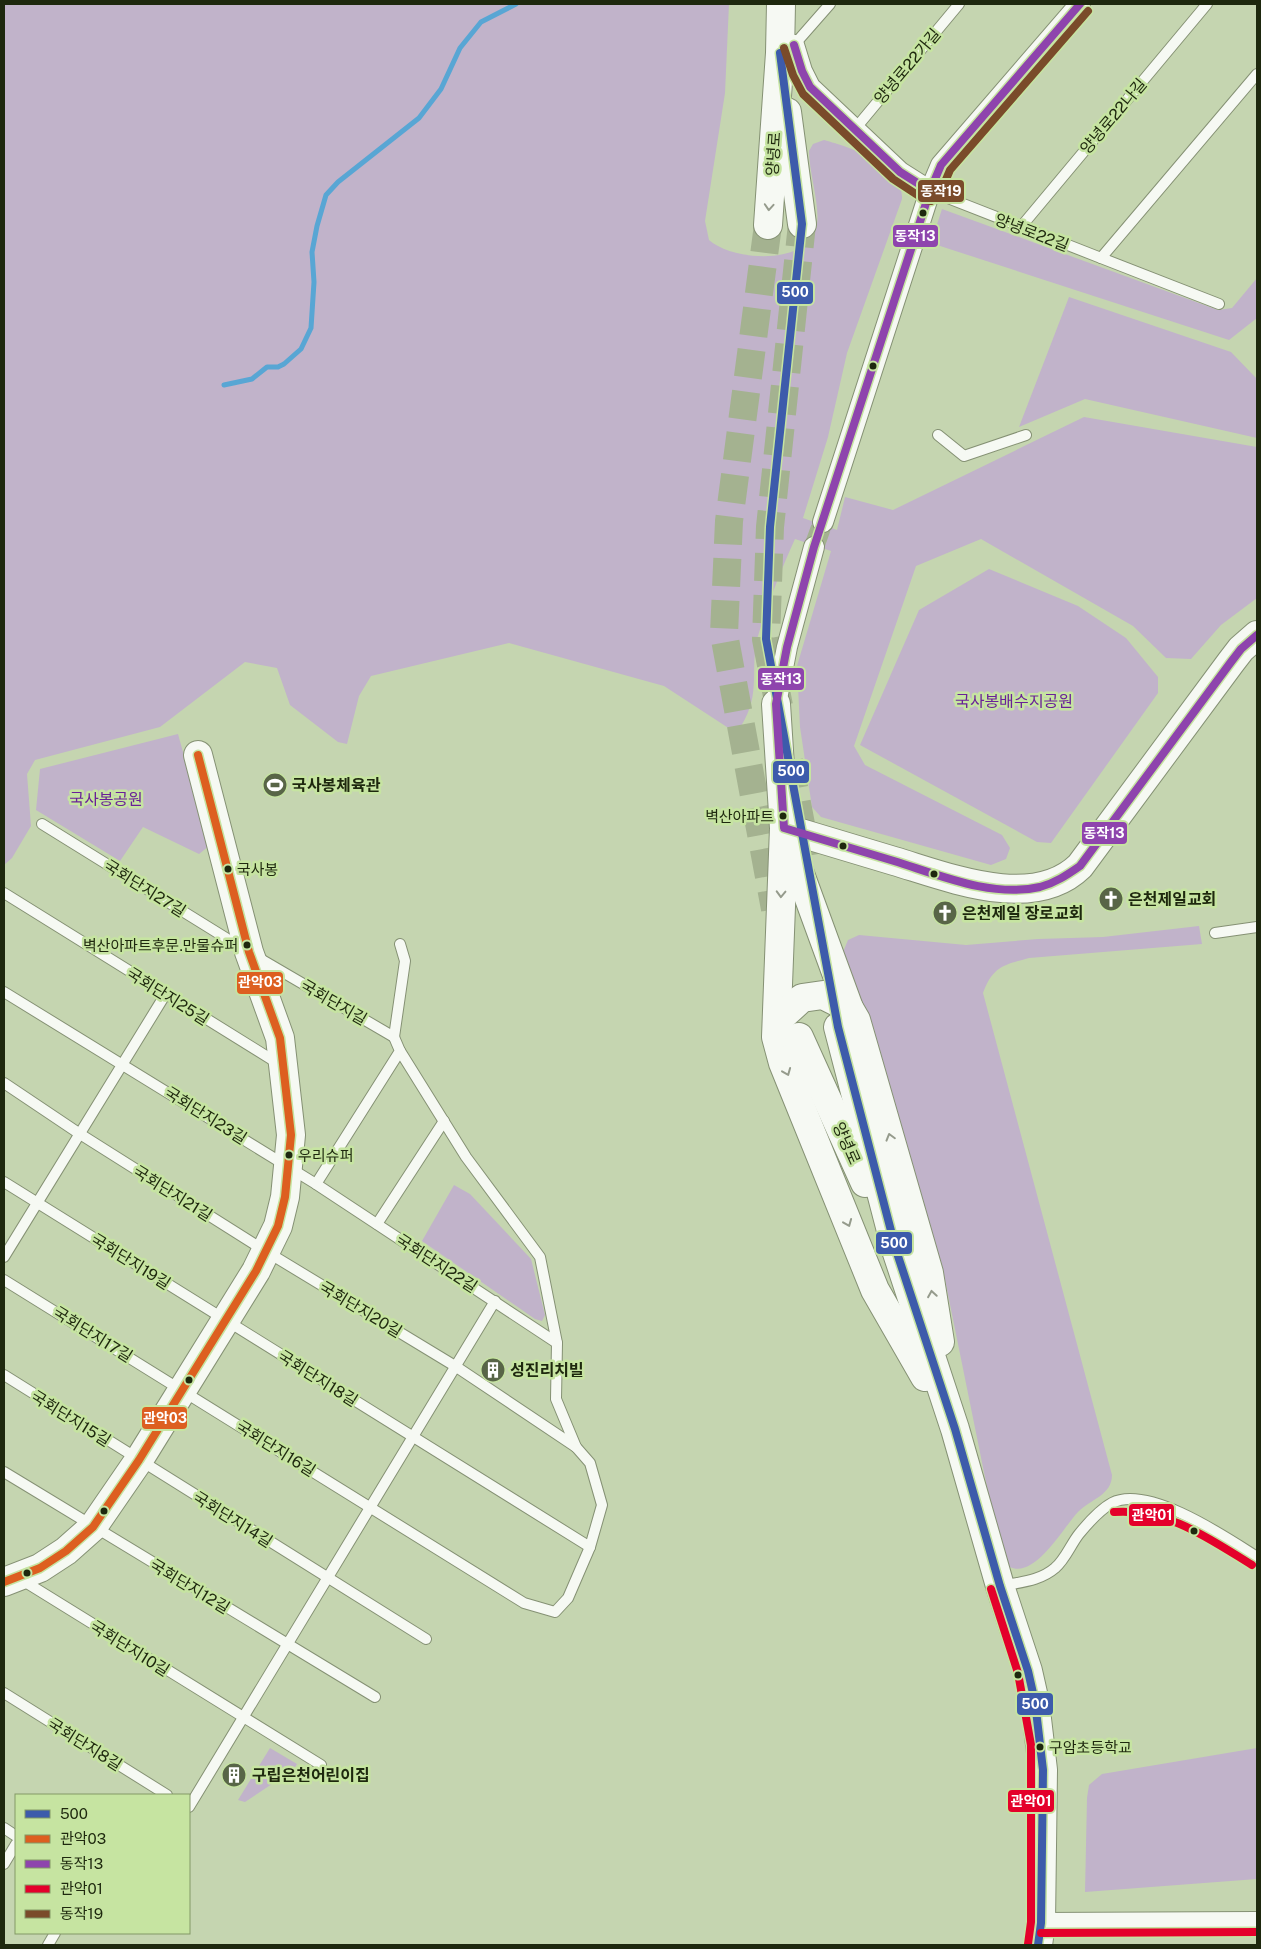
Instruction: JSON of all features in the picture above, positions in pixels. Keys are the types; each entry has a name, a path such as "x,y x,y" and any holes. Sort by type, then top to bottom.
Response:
{"main road":[{"name":"양녕로","path":"781,4 802,224"},
{"name":"양녕로","path":"768,226 784,47"},
{"path":"784,828 972,885 1030,887 1056,883 1070,876 1080,866 1231,662 1241,649 1257,635"},
{"path":"776,704 784,828 788,1037 783,1063 875,1290 955,1429"},
{"path":"8,1576 40,1568 66,1551 93,1527 139,1460 224,1319 267,1252 278,1226 285,1197 291,1135 280,1038 248,952 198,755"},
{"path":"784,828 844,1018"},
{"path":"788,1037 780,1018 802,998 824,995 844,1018 856,1020 929,1273 955,1429"},
{"name":"양녕로","path":"844,1018 896,1250 955,1429 1000,1586 1028,1671 1041,1744 1040,1934"},
{"name":"양녕로","path":"788,1037 896,1250"}],"street":[{"path":"822,522 930,191 941,165 1080,4"},
{"name":"양녕로22길","path":"784,47 802,71 810,86 900,172 930,191"},
{"path":"776,704 787,647 814,547"},
{"path":"1040,1934 1257,1922"}],"lane":[{"path":"784,47 830,4"},
{"name":"양녕로22가길","path":"855,129 960,4"},
{"name":"양녕로22나길","path":"1020,228 1207,4"},
{"path":"1101,258 1257,74"},
{"name":"양녕로22길","path":"930,191 1020,228 1219,304"},
{"path":"938,435 964,456 1026,435"},
{"name":"국회단지27길","path":"42,824 248,952"},
{"name":"국회단지25길","path":"4,894 165,995 282,1065"},
{"path":"1215,933 1257,927"},
{"path":"400,944 405,961 394,1037 400,1051 466,1157 540,1257 556,1343 556,1399 576,1447 590,1463 602,1505 590,1547"},
{"name":"국회단지길","path":"248,952 394,1037"},
{"name":"국회단지23길","path":"4,992 288,1166"},
{"path":"4,1257 165,995"},
{"path":"316,1184 400,1051"},
{"name":"국회단지21길","path":"4,1083 80,1134 267,1252"},
{"path":"377,1224 444,1121"},
{"name":"국회단지22길","path":"288,1166 556,1343"},
{"name":"국회단지19길","path":"4,1182 224,1319"},
{"name":"국회단지20길","path":"267,1252 455,1366 576,1447"},
{"name":"국회단지17길","path":"4,1280 182,1389"},
{"path":"190,1805 495,1301"},
{"name":"국회단지18길","path":"224,1319 590,1547"},
{"name":"국회단지15길","path":"4,1375 139,1460"},
{"name":"국회단지16길","path":"182,1389 524,1603 555,1612 568,1598 590,1547"},
{"name":"국회단지14길","path":"139,1460 426,1639"},
{"name":"국회단지12길","path":"4,1472 375,1698"},
{"path":"1000,1586 1038,1578 1056,1567 1092,1519 1112,1502 1127,1500 1148,1501 1194,1519 1257,1557"},
{"name":"국회단지10길","path":"8,1576 321,1765"},
{"name":"국회단지8길","path":"4,1694 165,1794"},
{"path":"4,1828 15,1835"},
{"path":"4,1864 15,1846"},
{"path":"48,1945 55,1934"}],"green space":[{"path":"4,4 729,4 725,93 705,221 709,240 736,253 770,256 787,253 801,247 812,238 818,217 809,151 813,144 824,140 862,153 886,167 895,176 900,187 902,199 847,353 828,437 803,518 837,530 845,497 893,510 1084,417 1257,447 1257,598 1221,625 1191,659 1166,658 1133,626 981,539 916,566 854,746 865,765 1002,835 1010,848 1006,859 991,865 821,817 812,807 800,727 797,666 831,551 795,539 775,587 758,636 754,659 751,703 741,726 730,729 664,686 509,643 371,676 359,696 347,744 338,742 290,705 277,668 245,662 160,727 35,760 27,774 31,826 12,858 4,865"},
{"path":"942,209 1218,310 1232,308 1257,278 1257,318 1229,340 931,243"},
{"path":"1069,297 1231,352 1257,379 1257,438 1085,399 1019,427"},
{"name":"국사봉배수지공원","path":"989,569 1078,606 1126,638 1158,677 1158,693 1051,843 1037,842 860,745 919,610"},
{"name":"국사봉공원","path":"178,734 209,846 199,854 143,827 120,861 36,810 40,769"},
{"path":"1199,926 1202,944 1029,958 1006,965 995,972 983,993 1112,1475 1109,1487 1105,1492 1078,1512 1044,1554 1023,1568 1012,1568 1002,1561 942,1265 843,952 848,940 859,935 966,945 1038,939 1103,937"},
{"path":"454,1185 470,1194 531,1259 545,1315 542,1321 535,1319 422,1241"},
{"path":"270,1748 297,1764 293,1770 245,1802 238,1800"},
{"path":"1257,1748 1257,1879 1085,1892 1087,1798 1089,1785 1102,1774"}],"waterway":[{"path":"224,385 252,379 267,367 278,367 301,349 311,328 314,282 312,252 326,195 338,182 419,118 441,89 460,48 481,22 516,4"}],"tunnel":[{"path":"779,706 766,639 770,527 802,224"},
{"path":"768,225 729,521 724,634 775,909"},
{"path":"814,547 823,522"},
{"path":"789,761 807,856"}],"transit line":[{"name":"동작13","path":"1080,4 941,165 930,191 814,547 787,647 776,704 784,828 947,878 985,887 1003,890 1022,890 1051,883 1066,876 1080,866 1231,662 1241,649 1257,635"},
{"name":"동작19","path":"784,48 793,75 803,94 893,179 925,200 931,201 939,196 950,170 1088,11"},
{"name":"동작13","path":"794,45 802,71 810,87 900,172 930,191"},
{"name":"500","path":"780,53 802,224 770,527 766,639 838,1027 896,1250 955,1429 1000,1586 1028,1671 1035,1702 1043,1770 1041,1923 1038,1945"},
{"name":"관악03","path":"4,1582 40,1568 66,1551 93,1527 139,1460 256,1271 278,1226 285,1197 291,1135 280,1038 249,952 198,755"},
{"name":"관악01","path":"1114,1512 1133,1512 1169,1520 1203,1535 1252,1565"},
{"name":"관악01","path":"991,1589 1018,1673 1031,1745 1031,1922 1028,1944"},
{"name":"관악01","path":"1041,1933 1257,1932"}],"place":[{"name":"국사봉체육관","path":"275,785"},
{"name":"벽산아파트","path":"783,816"},
{"name":"국사봉","path":"228,869"},
{"name":"은천제일교회","path":"1111,899"},
{"name":"은천제일 장로교회","path":"945,913"},
{"name":"벽산아파트후문.만물슈퍼","path":"247,945"},
{"name":"우리슈퍼","path":"289,1155"},
{"name":"성진리치빌","path":"493,1370"},
{"name":"구암초등학교","path":"1040,1747"},
{"name":"구립은천어린이집","path":"234,1775"}]}
